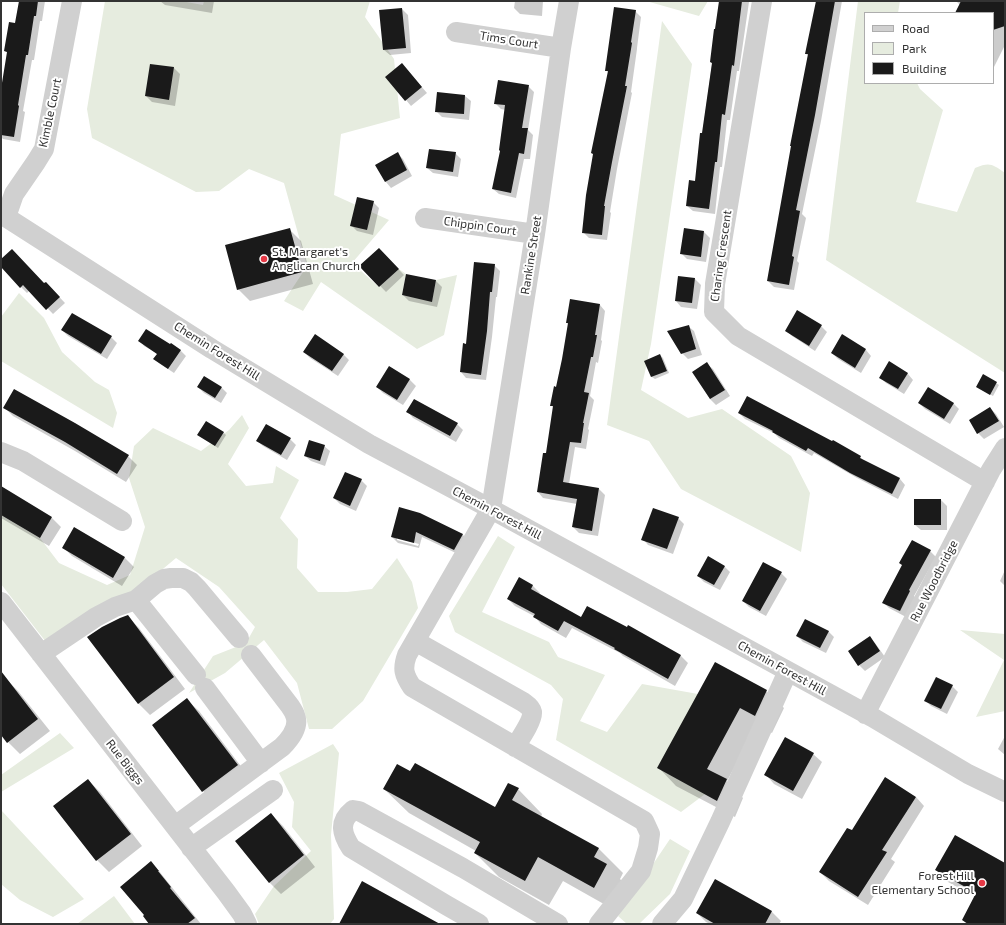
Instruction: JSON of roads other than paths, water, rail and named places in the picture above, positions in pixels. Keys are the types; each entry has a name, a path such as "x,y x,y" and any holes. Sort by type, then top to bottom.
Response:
{"street":[{"name":"Kimble Court","path":"3,215 14,194 44,149 72,1"},
{"name":"Rankine Street","path":"491,509 535,234 569,1"},
{"name":"Charing Crescent","path":"762,1 715,284 714,312 738,336 985,482"},
{"name":"Tims Court","path":"456,32 561,48"},
{"name":"Chemin Forest Hill","path":"3,215 212,348 369,444 788,671 894,729 968,774 1005,792"},
{"name":"Chippin Court","path":"425,218 535,234"},
{"name":"Rue Woodbridge","path":"865,714 991,470 1005,448"},
{"path":"1,452 22,462 122,521"},
{"path":"491,509 416,641 407,654 404,663 405,676 412,687 644,821 650,834 648,848 640,871 599,924"},
{"path":"42,654 96,617 115,607 136,600 155,584 164,579 171,578 183,578 191,582 239,638"},
{"path":"136,600 201,682 261,763"},
{"name":"Rue Biggs","path":"1,602 226,892 248,924"},
{"path":"416,641 524,702 530,707 532,713 531,719 515,747"},
{"path":"175,826 282,747 288,742 296,727 297,721 295,714 251,655"},
{"path":"662,924 682,899 720,822 788,671"},
{"path":"191,848 273,790"},
{"path":"480,924 351,848 343,833 343,824 347,815 353,810 359,811 463,868 558,924"}],"place":[{"name":"St. Margaret's Anglican Church","path":"264,259"},
{"name":"Forest Hill Elementary School","path":"982,883"}]}
